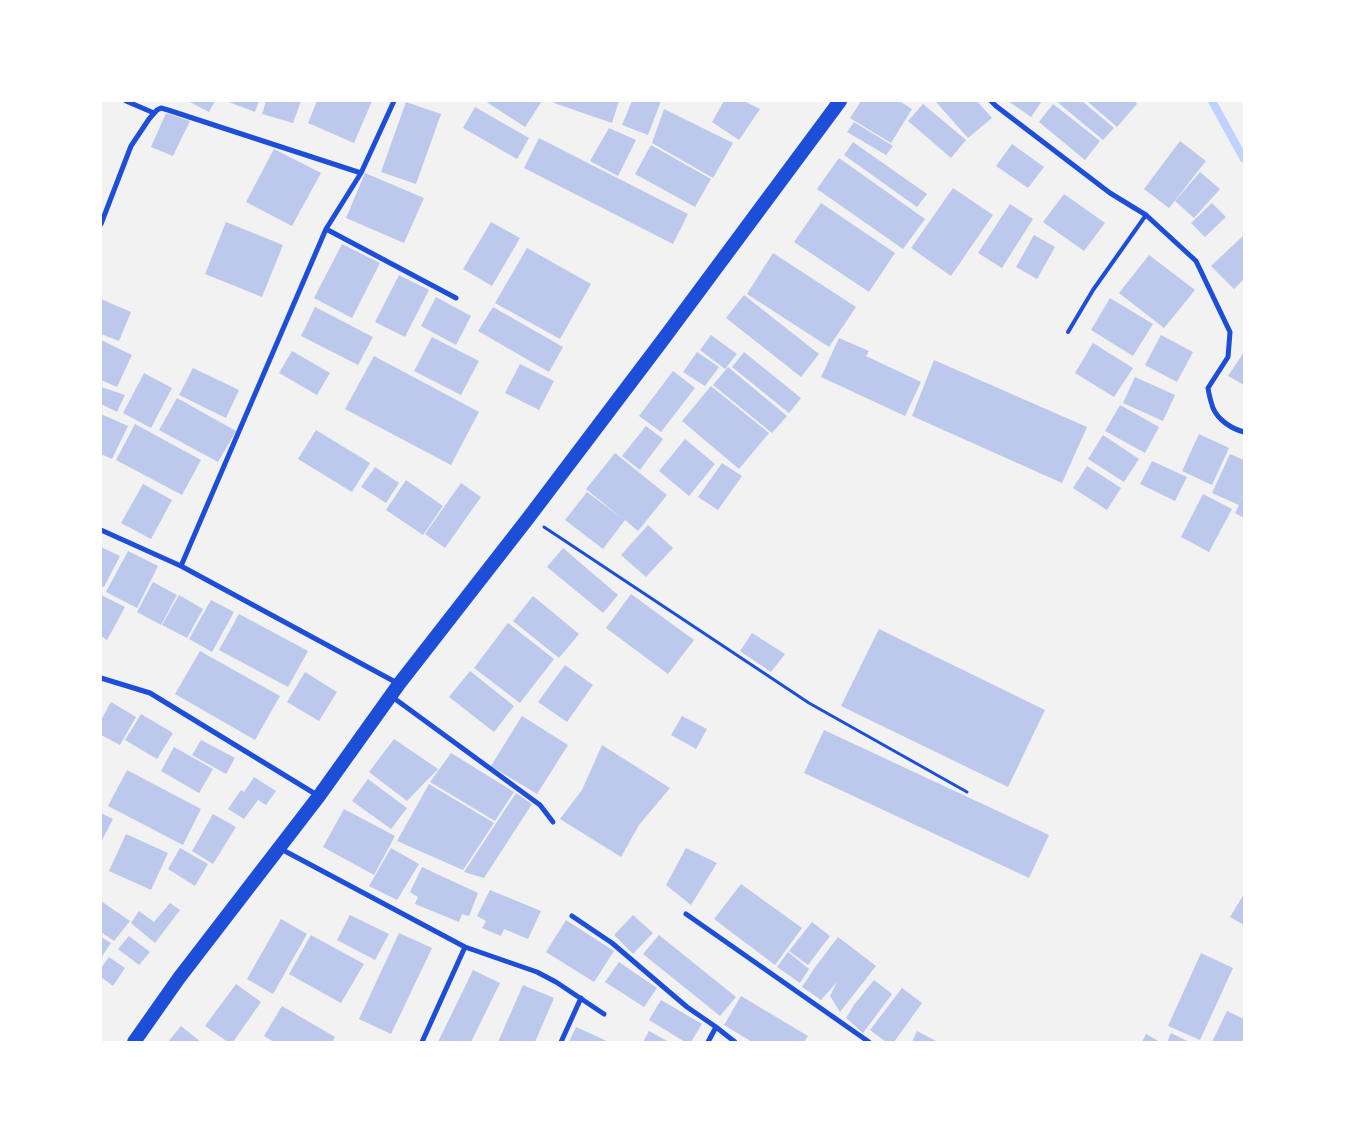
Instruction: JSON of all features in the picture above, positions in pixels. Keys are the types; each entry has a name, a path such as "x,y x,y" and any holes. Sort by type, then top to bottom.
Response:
{"highway":[{"path":"134,1042 179,978 280,848 400,684 530,517 840,101"}],"street":[{"path":"126,101 154,113"},
{"path":"181,566 326,229 361,173 394,101"},
{"path":"991,101 1110,193 1146,215 1196,261 1230,332 1228,357 1208,388 1213,410 1221,420 1235,430 1244,432"},
{"path":"101,224 132,146 149,119 162,108 361,173"},
{"path":"326,229 456,298"},
{"path":"101,530 181,566 400,684"},
{"path":"101,678 150,693 319,796"},
{"path":"391,696 534,800 553,822"},
{"path":"280,848 465,947 537,972 556,982 604,1014"},
{"path":"686,914 869,1042"},
{"path":"572,916 612,943 688,1007 735,1042"},
{"path":"422,1042 465,947"},
{"path":"561,1042 581,998"},
{"path":"708,1042 716,1026"}],"lane":[{"path":"1068,332 1093,290 1146,215"}],"path":[{"path":"530,517 809,703 967,792"}],"building":[{"path":"188,101 215,101 209,112"},
{"path":"226,101 259,101 255,112"},
{"path":"266,101 301,101 293,123 262,114"},
{"path":"317,101 372,101 354,143 308,123"},
{"path":"485,101 542,101 525,127"},
{"path":"555,101 619,101 612,123 554,103"},
{"path":"632,101 661,101 648,135 622,125"},
{"path":"724,101 744,101 760,109 739,140 712,122"},
{"path":"861,101 899,101 912,109 891,143 850,118"},
{"path":"935,101 977,101 992,118 968,138"},
{"path":"1008,101 1042,101 1031,117"},
{"path":"1056,101 1082,101 1114,128 1103,140"},
{"path":"1087,101 1135,101 1137,104 1117,127"},
{"path":"406,102 441,114 416,184 381,172"},
{"path":"923,104 966,140 951,158 908,121"},
{"path":"1053,104 1100,141 1085,160 1039,122"},
{"path":"475,107 529,138 517,159 463,128"},
{"path":"664,109 733,143 713,178 652,143"},
{"path":"166,113 190,121 173,156 151,147"},
{"path":"854,122 893,146 886,155 847,132"},
{"path":"609,128 636,140 618,176 590,161"},
{"path":"539,138 688,214 673,244 524,168"},
{"path":"1180,141 1206,161 1169,208 1144,189"},
{"path":"853,142 927,194 917,207 844,155"},
{"path":"1012,144 1044,167 1028,188 996,166"},
{"path":"651,145 711,179 695,207 635,174"},
{"path":"274,149 321,173 292,226 246,202"},
{"path":"839,158 925,219 903,249 817,189"},
{"path":"1200,172 1220,189 1194,218 1175,201"},
{"path":"365,173 424,198 404,243 346,218"},
{"path":"953,188 993,215 951,276 911,248"},
{"path":"1064,194 1105,223 1084,251 1043,222"},
{"path":"821,203 895,253 869,292 794,242"},
{"path":"1212,203 1226,217 1205,237 1191,223"},
{"path":"1010,204 1033,219 1002,268 978,253"},
{"path":"226,222 283,245 262,297 205,274"},
{"path":"491,222 520,238 492,286 463,269"},
{"path":"1034,235 1055,247 1037,279 1016,267"},
{"path":"1244,235 1244,279 1234,289 1211,266"},
{"path":"342,244 380,263 352,318 314,298"},
{"path":"527,248 591,284 560,339 495,303"},
{"path":"773,253 856,307 829,347 747,294"},
{"path":"1149,255 1195,290 1164,328 1119,293"},
{"path":"399,275 429,290 405,337 375,322"},
{"path":"744,295 819,354 801,377 726,318"},
{"path":"436,297 471,316 456,345 421,326"},
{"path":"1110,298 1153,324 1133,356 1091,330"},
{"path":"101,299 131,312 119,341 101,334"},
{"path":"315,307 373,337 358,365 301,336"},
{"path":"493,307 563,347 549,372 478,331"},
{"path":"711,335 737,354 725,369 700,350"},
{"path":"1161,335 1193,352 1177,382 1145,365"},
{"path":"432,337 479,361 461,395 414,371"},
{"path":"839,338 869,351 866,356 921,382 905,416 821,377"},
{"path":"101,340 132,355 117,387 101,380"},
{"path":"1093,343 1133,368 1114,397 1075,373"},
{"path":"292,351 330,373 317,395 279,373"},
{"path":"697,352 719,367 705,386 683,372"},
{"path":"744,352 801,398 789,413 732,367"},
{"path":"1244,352 1244,385 1228,376"},
{"path":"374,356 479,412 451,465 345,409"},
{"path":"934,360 1087,427 1062,483 912,416"},
{"path":"520,364 554,381 539,410 505,393"},
{"path":"728,367 787,416 772,433 713,385"},
{"path":"193,368 239,390 226,418 179,395"},
{"path":"673,371 695,388 661,432 639,416"},
{"path":"144,373 172,388 151,428 123,413"},
{"path":"1135,377 1175,395 1163,421 1123,403"},
{"path":"711,386 769,433 739,469 682,421"},
{"path":"101,387 125,395 117,412 101,404"},
{"path":"177,398 236,431 218,462 159,430"},
{"path":"1120,405 1159,427 1145,453 1105,431"},
{"path":"101,414 128,426 112,459 101,454"},
{"path":"135,424 201,460 182,495 116,460"},
{"path":"646,426 663,439 640,470 622,456"},
{"path":"316,430 370,463 352,492 298,459"},
{"path":"1199,434 1229,448 1212,485 1182,471"},
{"path":"1103,435 1139,459 1124,482 1088,459"},
{"path":"685,439 715,464 689,496 659,471"},
{"path":"615,453 667,495 638,531 625,520 603,549 565,520 587,492 623,519 586,489"},
{"path":"1230,454 1244,460 1244,494 1241,501 1244,496 1244,518 1235,513 1239,505 1212,493"},
{"path":"1152,461 1187,477 1175,501 1140,484"},
{"path":"722,463 742,476 718,510 698,497"},
{"path":"1087,466 1121,488 1107,510 1073,488"},
{"path":"375,467 399,483 386,503 361,487"},
{"path":"406,480 443,506 423,535 386,510"},
{"path":"461,483 481,497 445,548 425,534"},
{"path":"143,484 172,500 151,539 121,523"},
{"path":"1203,494 1232,509 1209,552 1181,537"},
{"path":"648,525 673,548 646,577 621,555"},
{"path":"101,547 120,556 104,587 101,586"},
{"path":"563,548 618,595 603,613 547,567"},
{"path":"128,551 158,566 137,608 106,592"},
{"path":"153,582 177,595 161,625 137,612"},
{"path":"631,594 694,640 668,674 606,628"},
{"path":"101,595 125,607 107,640 101,636"},
{"path":"179,595 203,609 187,638 162,625"},
{"path":"533,596 579,634 559,658 513,621"},
{"path":"211,600 234,612 212,652 189,639"},
{"path":"239,614 308,651 288,687 219,650"},
{"path":"508,623 554,659 520,703 474,668"},
{"path":"879,629 1045,710 1008,787 841,706"},
{"path":"752,633 785,654 771,672 740,651"},
{"path":"200,651 280,696 255,740 175,694"},
{"path":"565,665 593,685 567,722 538,702"},
{"path":"470,671 514,706 494,732 449,697"},
{"path":"305,672 337,692 319,721 287,702"},
{"path":"111,702 136,717 120,745 101,735 101,720"},
{"path":"141,714 173,733 157,759 125,740"},
{"path":"522,716 568,745 537,794 491,766"},
{"path":"682,716 707,729 696,749 671,735"},
{"path":"824,730 1049,835 1029,878 804,773"},
{"path":"394,739 438,769 407,801 369,772"},
{"path":"201,740 235,758 226,774 192,755"},
{"path":"602,745 670,788 639,825 621,857 560,819 582,790"},
{"path":"174,747 213,769 199,793 161,771"},
{"path":"451,753 514,792 495,821 430,782"},
{"path":"127,770 201,809 183,845 108,806"},
{"path":"254,777 276,791 266,805 258,800 244,819 228,809 241,790 244,792"},
{"path":"368,779 407,808 391,829 352,801"},
{"path":"429,784 494,823 463,870 397,841"},
{"path":"516,793 532,804 484,878 464,872"},
{"path":"344,809 395,836 374,875 323,847"},
{"path":"101,813 113,819 101,842"},
{"path":"213,814 236,827 213,864 192,851"},
{"path":"126,834 168,853 151,890 109,871"},
{"path":"180,848 208,864 195,886 168,869"},
{"path":"391,848 419,864 397,900 369,886"},
{"path":"686,848 717,863 691,905 666,885"},
{"path":"422,867 478,893 469,916 462,914 459,922 415,904 418,897 410,892"},
{"path":"741,884 802,928 775,965 714,919"},
{"path":"490,890 541,911 528,939 504,929 501,936 482,928 486,921 477,916"},
{"path":"1244,894 1244,925 1230,917"},
{"path":"101,901 130,921 114,941 101,932"},
{"path":"170,903 180,910 155,943 131,923 139,911 154,922"},
{"path":"350,915 389,934 375,960 337,940"},
{"path":"633,915 653,933 633,954 614,935"},
{"path":"281,919 307,934 273,994 247,979"},
{"path":"566,920 614,951 594,982 546,952"},
{"path":"812,922 830,936 808,965 789,951"},
{"path":"399,933 432,948 391,1034 359,1019"},
{"path":"311,935 364,964 341,1003 289,974"},
{"path":"659,935 736,997 720,1016 643,954"},
{"path":"129,936 150,952 139,965 118,949"},
{"path":"101,937 111,943 101,958"},
{"path":"838,937 876,966 840,1012 830,996 837,982 821,1000 802,987"},
{"path":"788,952 809,969 800,983 777,967"},
{"path":"1201,953 1233,968 1200,1040 1168,1026"},
{"path":"109,957 125,968 113,986 101,977 101,968"},
{"path":"619,962 657,988 644,1007 605,982"},
{"path":"473,970 500,983 471,1042 438,1042"},
{"path":"874,980 892,994 863,1033 846,1018"},
{"path":"236,984 261,1002 233,1042 228,1042 205,1026"},
{"path":"523,985 554,998 535,1042 498,1042"},
{"path":"902,988 922,1003 894,1042 886,1042 870,1030"},
{"path":"741,996 808,1036 804,1042 752,1042 724,1025"},
{"path":"661,1000 702,1024 691,1042 685,1042 649,1020"},
{"path":"282,1006 335,1037 332,1042 274,1042 264,1036"},
{"path":"1227,1011 1244,1019 1244,1042 1212,1042"},
{"path":"181,1026 201,1042 168,1042"},
{"path":"576,1027 609,1042 569,1042"},
{"path":"649,1031 669,1042 643,1042"},
{"path":"917,1031 938,1042 912,1042"},
{"path":"1171,1033 1189,1042 1167,1042"},
{"path":"1146,1034 1160,1042 1142,1042"}],"waterway":[{"path":"1212,101 1244,159"}]}
